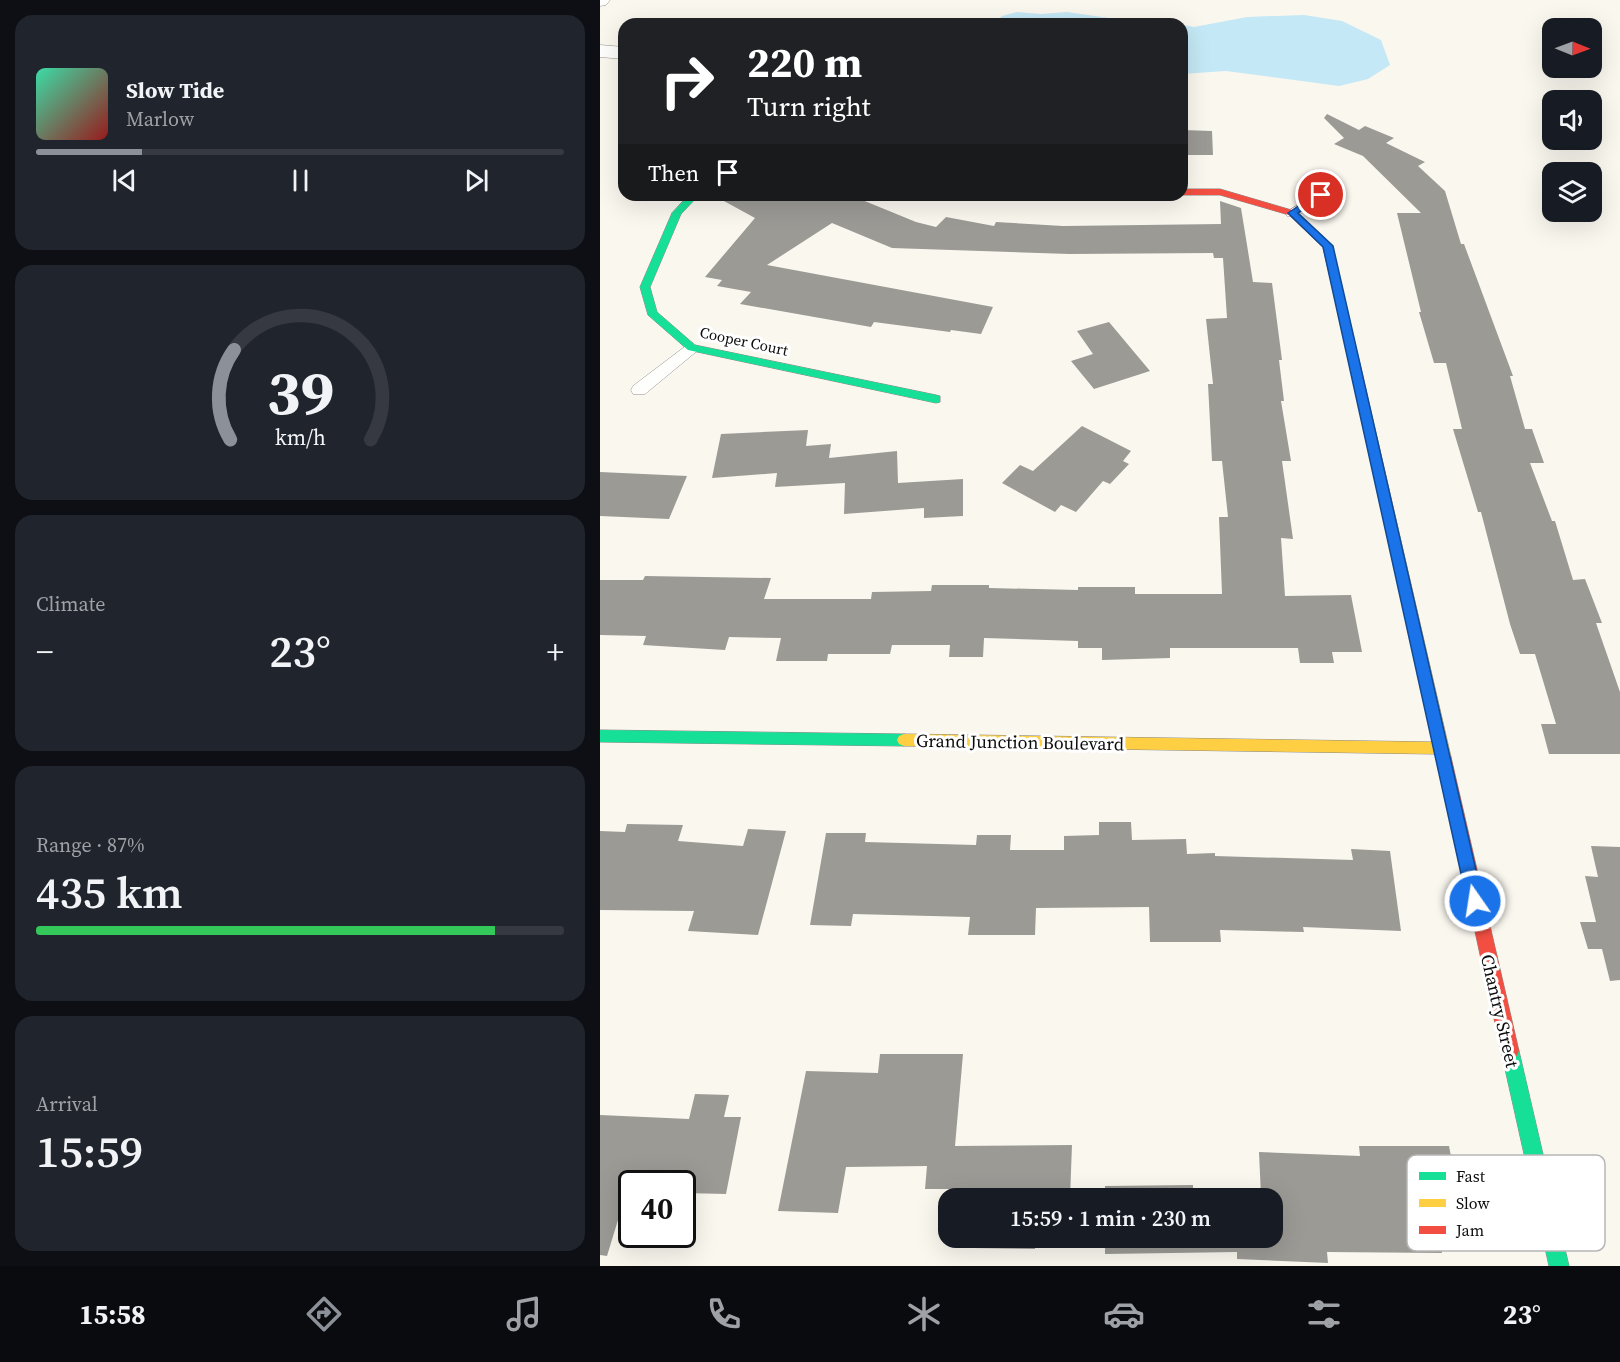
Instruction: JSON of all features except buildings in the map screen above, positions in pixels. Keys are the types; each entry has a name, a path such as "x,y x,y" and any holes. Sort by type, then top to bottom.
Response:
{"street":[{"path":"600,51 618,52"},
{"name":"Chantry Street","path":"1188,192 1220,192 1292,213 1328,246 1533,1155"},
{"name":"Cooper Court","path":"688,201 677,213 645,287 652,313 692,348 936,399"},
{"name":"Grand Junction Boulevard","path":"600,736 1440,748"},
{"name":"Chantry Street","path":"1555,1251 1558,1266"}],"lane":[{"path":"1292,213 1321,195"},
{"path":"639,390 692,348"}],"water":[{"path":"1017,12 1041,14 1067,12 1109,18 1000,18"},
{"path":"1304,15 1342,21 1381,40 1390,65 1368,79 1339,86 1226,71 1188,74 1188,26 1194,27 1247,17"}],"traffic: fast":[{"path":"688,201 677,213 645,287 652,313 692,348 936,399"},
{"path":"600,736 904,740"},
{"path":"1510,1051 1534,1155"},
{"path":"1556,1251 1559,1266"}],"traffic: slow":[{"path":"1355,364 1444,757"},
{"path":"904,740 1440,748"}],"traffic: jam":[{"path":"1188,192 1220,192 1292,213 1328,246 1355,364"},
{"path":"1444,757 1510,1051"}],"route":[{"path":"1321,195 1292,213 1328,246 1475,901"}]}
